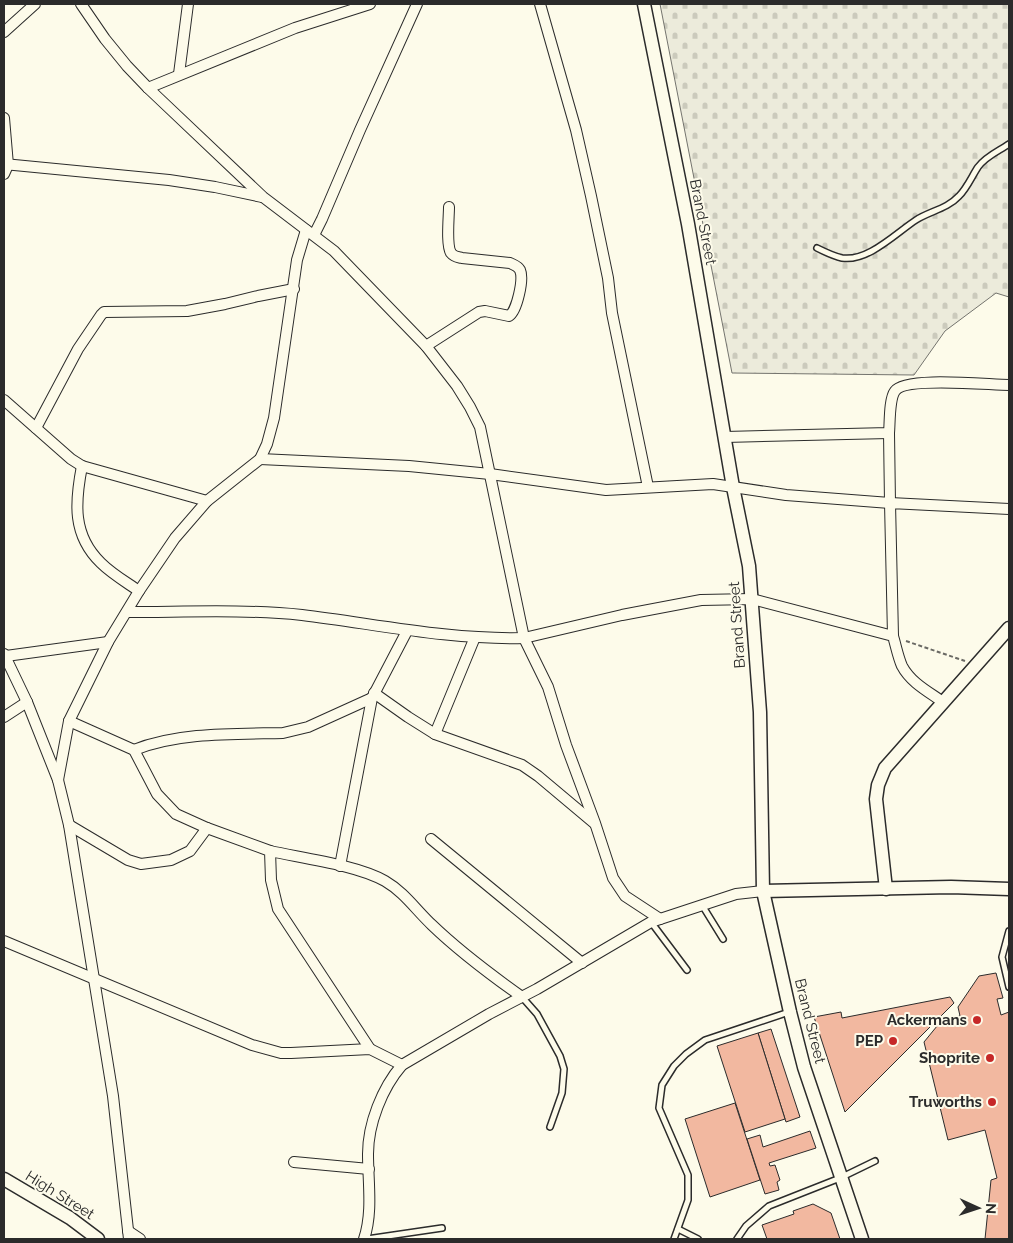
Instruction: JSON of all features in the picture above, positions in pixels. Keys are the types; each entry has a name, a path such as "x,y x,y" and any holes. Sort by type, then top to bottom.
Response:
{"street":[{"path":"4,32 35,4"},
{"path":"81,4 110,46 148,88 263,197 310,232 354,271 426,346 457,386 480,427 524,638 548,687 566,745 613,878 625,896 656,920"},
{"path":"179,74 188,4"},
{"path":"148,88 295,28 370,4"},
{"path":"58,780 69,721 108,642 128,612 138,591 175,538 207,501 260,459 267,444 274,418 297,260 310,232 322,219 417,4"},
{"path":"540,4 576,130 591,196 608,278 612,313 648,487"},
{"name":"Brand Street","path":"644,4 688,224 733,487 749,566 760,712 763,891 804,1067 862,1239"},
{"path":"4,118 5,168 169,180 263,197"},
{"path":"426,346 479,312 485,311 509,316 513,314 516,309 521,280 521,271 517,266 510,263 455,257 451,253 449,246 449,207"},
{"path":"36,428 78,349 104,312 187,311 294,289"},
{"path":"944,702 907,674 901,664 893,636 889,433 892,396 900,386 917,383 1009,385"},
{"path":"4,400 71,459 82,466 207,501"},
{"path":"725,437 889,433"},
{"path":"260,459 409,466 490,474 606,490 699,483 786,496 1009,508"},
{"path":"82,466 76,510 83,534 93,554 102,564 138,591"},
{"path":"128,612 272,612 407,631 475,637 524,638 622,615 701,600 752,599 893,636"},
{"path":"886,889 876,814 878,785 885,768 1009,628"},
{"path":"340,866 373,695 407,631"},
{"path":"435,734 475,637"},
{"path":"108,642 5,655 27,702 58,780 69,825 113,1096 128,1235 140,1239"},
{"path":"373,695 435,734 522,765 538,776 595,824"},
{"path":"134,750 179,737 283,733 297,730 314,724 373,695"},
{"path":"4,717 27,702"},
{"path":"69,721 134,750 150,784 163,802 176,814 207,828 270,851 340,866 383,880 458,948 522,997"},
{"path":"69,825 128,860 141,864 171,860 190,851 207,828"},
{"path":"431,839 582,963"},
{"path":"270,851 271,880 278,909 370,1049"},
{"path":"366,1239 369,1139 378,1107 394,1075 402,1065 656,920 736,894 763,891 951,887 1009,889"},
{"path":"4,941 267,1050 291,1053 370,1049 402,1065"},
{"path":"294,1162 369,1169"},
{"name":"High Street","path":"4,1179 70,1218 98,1239"}],"lane":[{"path":"817,248 833,256 844,258 857,257 882,245 917,220 950,204 960,195 979,166 1009,144"},
{"path":"702,905 723,940"},
{"path":"656,920 687,970"},
{"path":"1009,931 1002,957 1009,987"},
{"path":"522,997 537,1014 560,1056 564,1069 562,1093 550,1128"},
{"path":"674,1239 688,1200 688,1175 659,1108 662,1085 674,1066 704,1040 790,1012"},
{"path":"737,1239 746,1226 769,1206 840,1178 875,1161"},
{"path":"366,1239 442,1228"},
{"path":"678,1229 698,1239"}],"path":[{"path":"893,636 977,665"}],"green space":[{"path":"660,4 1009,4 1009,297 996,293 945,331 914,375 732,373"}],"building":[{"path":"996,973 1003,998 997,999 1001,1015 1009,1012 1009,1239 985,1239 991,1180 997,1178 985,1130 948,1140 924,1042 942,1020 960,1016 958,1007 979,976"},
{"path":"950,997 954,1003 845,1112 814,1017 841,1012 842,1018"},
{"path":"771,1029 800,1117 786,1122 758,1033"},
{"path":"758,1033 785,1119 745,1132 717,1046"},
{"path":"735,1103 760,1180 710,1197 685,1119"},
{"path":"810,1131 816,1148 769,1163 770,1166 775,1165 780,1180 777,1182 779,1190 765,1194 747,1139 760,1135 763,1147"},
{"path":"813,1204 831,1213 840,1239 767,1239 762,1225 794,1214 793,1211"}],"place":[{"name":"Ackermans","path":"977,1020"},
{"name":"PEP","path":"893,1041"},
{"name":"Shoprite","path":"990,1058"},
{"name":"Truworths","path":"992,1102"}]}
